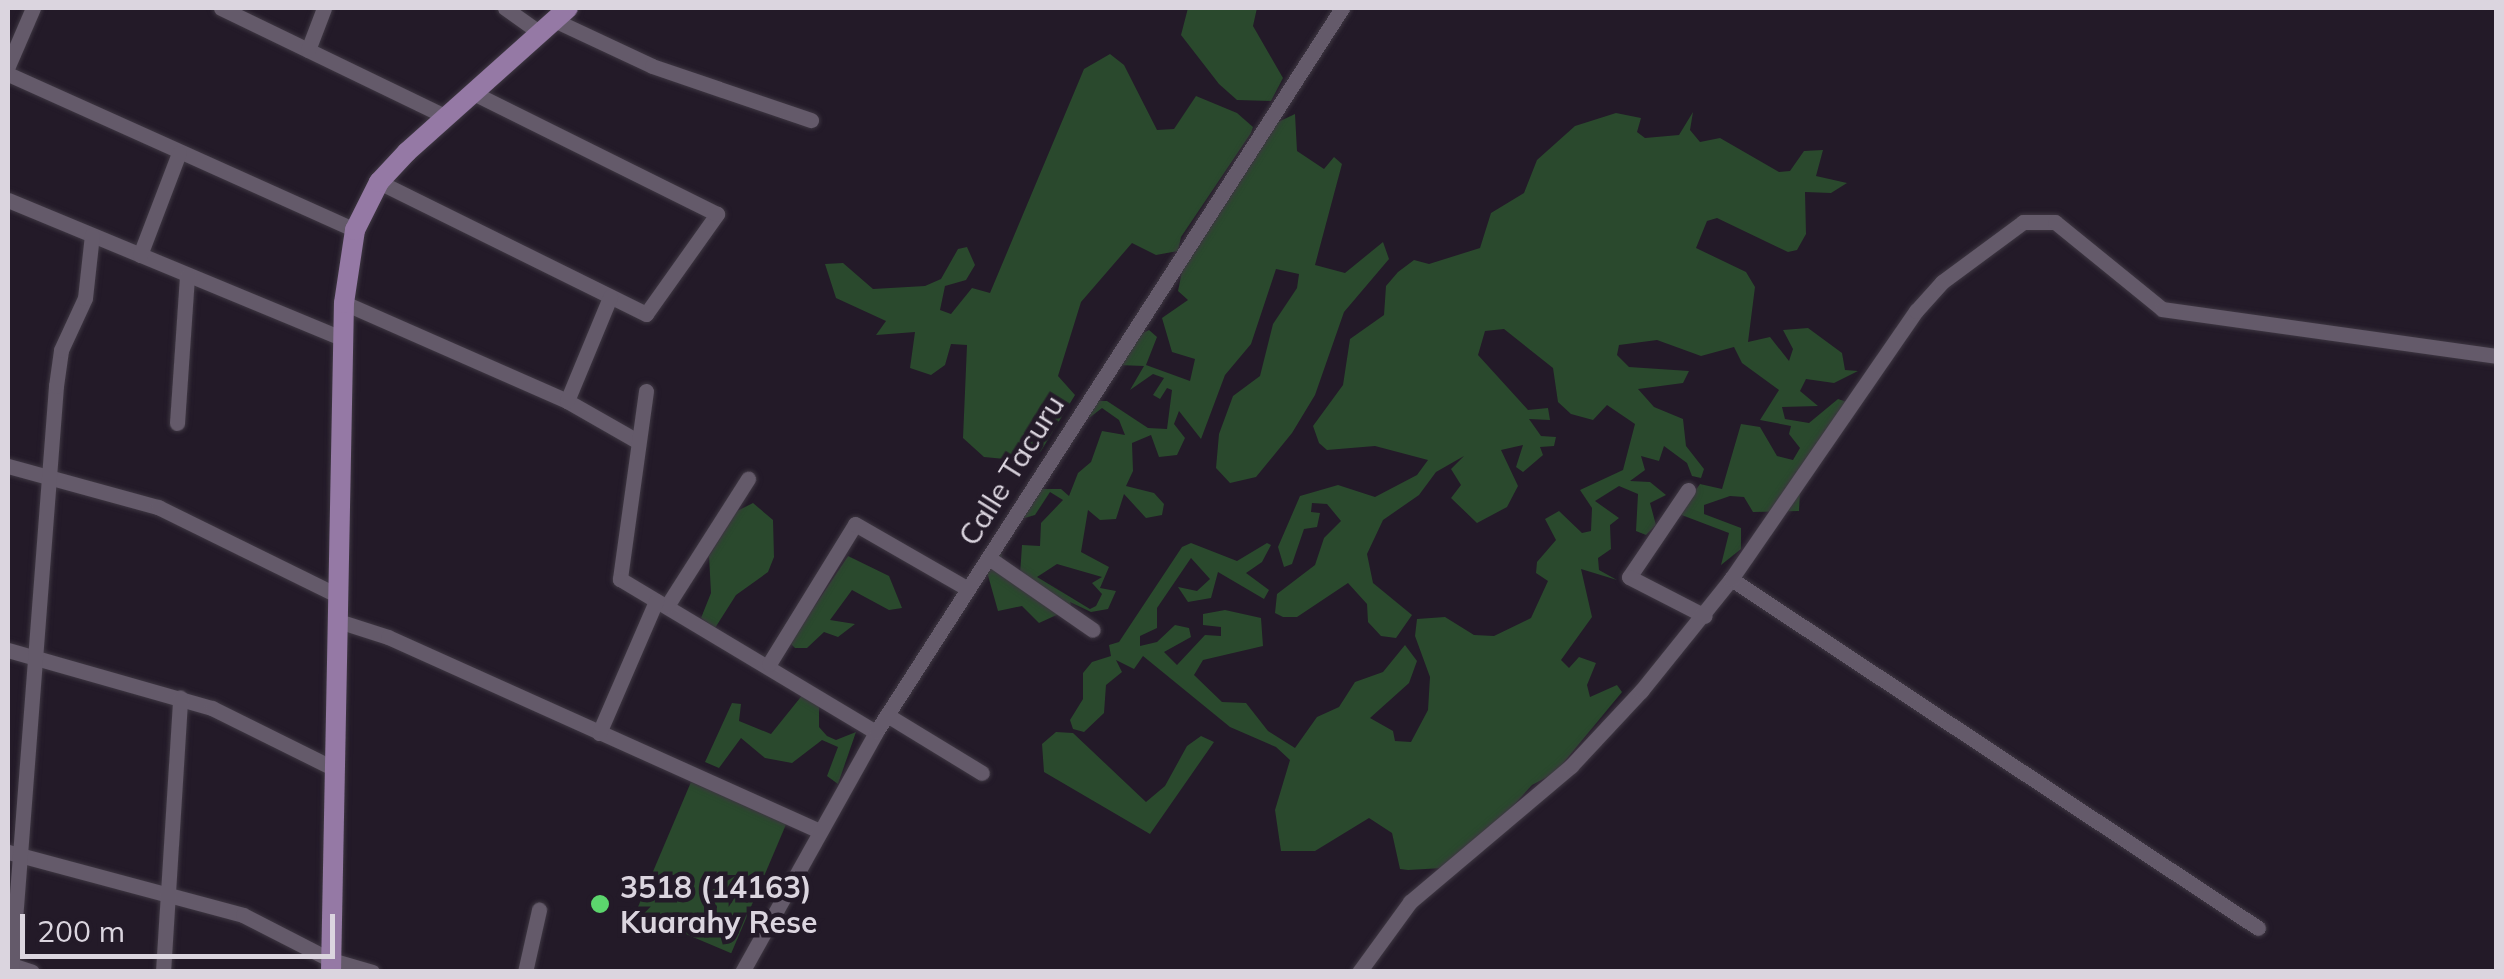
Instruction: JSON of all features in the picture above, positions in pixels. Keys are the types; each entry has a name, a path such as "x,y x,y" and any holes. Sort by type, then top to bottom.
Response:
{"main road":[{"path":"331,966 344,303 355,230 379,182 554,20"}],"street":[{"path":"8,66 34,8"},
{"path":"221,8 446,117"},
{"path":"308,50 324,8"},
{"path":"504,8 554,20 652,66 811,120"},
{"name":"Calle Tacuru","path":"742,972 876,732 1342,8"},
{"path":"8,74 355,230"},
{"path":"379,182 646,314 716,214 473,92"},
{"path":"140,255 179,153"},
{"path":"8,200 344,339"},
{"path":"1359,972 1410,902 1571,766 1705,616 1916,311 1942,282 2023,222 2055,222 2162,309 2496,356"},
{"path":"32,972 10,967 24,856 61,350 84,298 92,235"},
{"path":"178,423 187,274"},
{"path":"567,402 610,297"},
{"path":"344,303 567,402 636,441"},
{"path":"646,391 619,570 626,585 769,664 876,732"},
{"path":"8,466 158,506 339,596"},
{"path":"599,733 662,604 748,479"},
{"path":"1688,490 1629,577 1705,616"},
{"path":"769,664 854,524 968,589"},
{"path":"988,558 1093,630"},
{"path":"1731,579 2258,928"},
{"path":"338,621 388,637 818,830"},
{"path":"8,650 180,698 335,769"},
{"path":"163,972 180,698"},
{"path":"887,716 982,774"},
{"path":"8,852 243,916 331,966 372,972"},
{"path":"525,972 539,910"}],"green space":[{"path":"1188,8 1257,8 1253,26 1283,78 1271,101 1237,100 1219,84 1181,35"},
{"path":"1110,54 1124,65 1157,130 1174,129 1196,96 1237,113 1253,127 1181,237 1178,251 1156,255 1132,243 1081,302 1058,376 1075,395 1041,451 1026,461 984,457 963,438 967,345 951,344 945,365 931,375 910,368 915,332 876,335 886,321 836,298 825,264 843,263 873,289 925,286 941,279 958,249 967,247 975,265 966,280 945,286 940,310 951,314 972,288 990,293 1084,69"},
{"path":"1693,112 1690,130 1700,142 1720,138 1779,172 1790,171 1804,151 1823,150 1816,176 1847,183 1831,193 1805,192 1806,234 1797,250 1788,252 1717,218 1707,221 1696,248 1746,272 1755,287 1748,342 1770,337 1789,361 1793,349 1783,330 1808,328 1842,353 1845,370 1858,371 1834,383 1806,379 1800,391 1818,406 1782,407 1785,419 1809,423 1838,399 1847,402 1800,491 1799,511 1753,512 1744,497 1730,496 1704,505 1704,514 1741,528 1741,549 1721,565 1729,533 1679,514 1700,484 1722,489 1741,424 1760,427 1777,456 1793,460 1800,448 1789,434 1791,426 1760,420 1779,390 1742,363 1734,347 1701,356 1657,340 1619,345 1617,355 1629,367 1689,371 1683,383 1638,389 1654,407 1683,419 1686,446 1704,469 1701,478 1692,476 1687,463 1664,446 1659,461 1641,456 1645,470 1630,481 1650,482 1666,495 1650,503 1656,525 1646,535 1636,531 1638,494 1619,486 1595,501 1619,518 1610,525 1611,549 1598,558 1599,570 1617,580 1581,569 1592,617 1561,660 1569,668 1579,657 1596,663 1587,685 1590,697 1617,685 1622,692 1555,773 1532,785 1494,827 1443,868 1408,870 1400,869 1392,833 1369,818 1315,851 1281,851 1275,810 1290,760 1276,747 1230,727 1143,656 1134,669 1116,660 1122,672 1106,685 1104,713 1084,732 1073,729 1070,720 1083,699 1083,673 1092,662 1111,656 1109,645 1119,642 1182,547 1191,543 1237,561 1267,543 1271,545 1262,562 1246,573 1269,590 1264,599 1218,572 1211,598 1188,602 1178,587 1197,591 1210,579 1191,558 1157,608 1157,628 1140,636 1140,646 1157,642 1175,625 1189,628 1191,637 1164,652 1177,665 1205,635 1221,636 1221,627 1203,625 1203,614 1225,610 1261,618 1263,646 1203,660 1194,675 1222,702 1246,703 1268,731 1295,748 1317,717 1339,707 1355,682 1383,672 1405,645 1417,661 1409,683 1370,718 1393,731 1395,741 1411,742 1428,710 1430,677 1415,636 1417,619 1445,617 1474,635 1494,636 1531,618 1548,581 1536,573 1537,562 1556,540 1545,519 1559,511 1582,533 1591,531 1592,508 1580,490 1623,470 1635,424 1607,405 1593,420 1571,414 1558,402 1553,368 1504,329 1485,331 1478,355 1528,410 1548,408 1550,420 1529,419 1541,436 1556,437 1554,446 1540,447 1543,455 1523,472 1516,467 1523,445 1501,450 1518,486 1507,507 1477,523 1451,498 1461,485 1451,469 1464,456 1436,472 1419,495 1383,520 1367,554 1373,583 1412,615 1396,638 1381,636 1368,622 1367,604 1348,583 1297,617 1283,617 1275,613 1277,594 1315,565 1324,538 1341,521 1327,504 1312,503 1311,512 1320,513 1317,527 1304,529 1292,564 1284,567 1278,547 1300,496 1338,485 1375,497 1417,475 1428,460 1375,446 1327,450 1319,443 1313,426 1343,385 1350,339 1384,315 1386,286 1414,260 1429,264 1480,248 1491,213 1524,193 1537,160 1575,126 1616,113 1641,118 1637,132 1645,138 1679,135"},
{"path":"1295,114 1297,151 1324,169 1334,157 1342,164 1315,265 1345,273 1383,242 1389,259 1344,312 1315,395 1292,433 1256,477 1230,483 1216,468 1219,434 1233,396 1260,376 1273,324 1297,288 1299,274 1276,269 1251,344 1225,375 1201,439 1179,411 1174,424 1185,438 1177,455 1159,457 1151,435 1132,443 1133,471 1126,486 1154,493 1164,504 1162,515 1146,518 1124,494 1116,519 1100,520 1088,510 1081,552 1109,567 1100,588 1116,591 1108,609 1091,612 1070,602 1072,608 1039,623 1022,606 998,611 987,572 1000,547 1003,563 1020,575 1022,545 1040,546 1041,523 1063,500 1050,492 1035,515 1021,519 1038,489 1061,489 1069,496 1078,473 1091,462 1102,431 1125,435 1119,420 1102,408 1089,418 1093,401 1107,401 1148,428 1167,429 1172,390 1167,388 1160,399 1153,395 1164,378 1153,374 1130,390 1144,366 1118,365 1135,337 1149,330 1157,337 1146,365 1190,381 1195,359 1172,352 1162,318 1188,300 1178,291 1183,266 1278,122","holes":["1057,564 1102,577 1092,583 1102,594 1090,609 1037,577"]},
{"path":"753,503 773,520 774,557 768,572 736,595 715,628 701,618 711,593 709,556 737,511"},
{"path":"848,556 889,576 902,608 889,610 852,590 830,620 855,624 838,637 824,632 807,648 795,648 790,643"},
{"path":"804,693 819,702 819,727 827,736 836,740 856,732 838,784 827,776 838,747 822,740 792,763 765,758 741,738 719,768 705,762 732,703 741,704 739,721 771,734"},
{"path":"1056,732 1073,733 1146,802 1165,786 1187,746 1201,736 1214,742 1150,834 1044,772 1042,744"},
{"path":"691,782 787,823 731,953 636,913"}],"place":[{"name":"3518 (14163) Kuarahy Rese","path":"600,904"}]}
